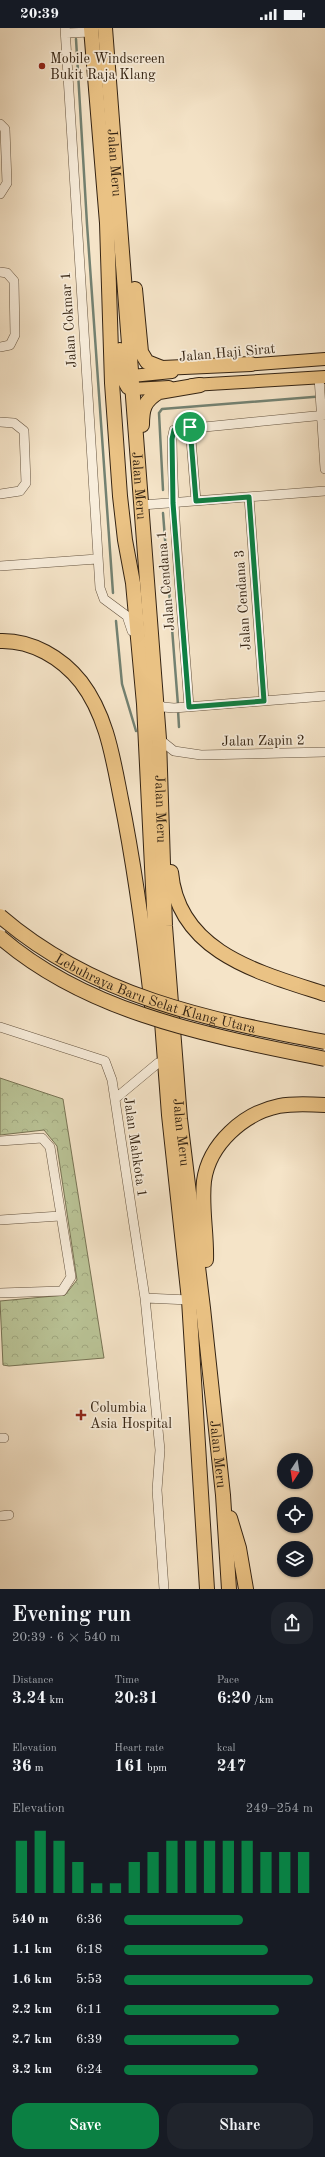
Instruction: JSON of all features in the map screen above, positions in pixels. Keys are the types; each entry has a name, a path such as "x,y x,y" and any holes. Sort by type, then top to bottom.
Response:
{"highway":[{"name":"Jalan Meru","path":"96,29 119,208 130,383 142,499 150,704 155,928 169,1115 189,1300 207,1589"},
{"name":"Jalan Meru","path":"96,29 107,223 112,384 123,525 133,583 150,704 159,739 165,926 180,1119 203,1308 223,1495 229,1589"},
{"path":"119,208 135,291 141,352 147,362 162,368 251,364"},
{"path":"107,223 119,318 120,364 122,376 130,383 122,396 132,519 133,583"},
{"path":"142,499 144,459 142,410 144,406 147,401 159,392 200,385"},
{"path":"0,641 19,643 37,648 53,655 68,668 81,683 91,698 105,731 128,836 138,895 158,1064 169,1115"},
{"path":"160,788 167,827 172,887 191,925 208,943 227,957 253,969 325,994"},
{"name":"Lebuhraya Baru Selat Klang Utara","path":"0,916 63,961 132,994 207,1017 325,1042"},
{"name":"Lebuhraya Baru Selat Klang Utara","path":"0,937 44,968 78,987 127,1009 202,1032 325,1059"},
{"path":"203,1308 206,1256 204,1180 212,1157 224,1138 247,1118 279,1106 325,1105"},
{"path":"223,1495 239,1548 246,1589"}],"main road":[{"name":"Jalan Haji Sirat","path":"130,383 251,364 325,359"},
{"path":"130,383 200,385 322,377"}],"street":[{"path":"65,30 96,29"},
{"name":"Jalan Cokmar 1","path":"65,30 100,588 104,599 127,616 150,704"},
{"path":"0,124 5,129 7,183 0,194"},
{"path":"1,272 7,273 14,281 15,336 10,344 2,347"},
{"path":"322,377 320,390 323,412 325,469"},
{"path":"196,501 190,427 323,412"},
{"path":"0,494 20,491 26,483 24,431 14,423 4,422"},
{"name":"Jalan Cendana 1","path":"182,707 173,503 172,439 174,430 190,427"},
{"path":"142,499 173,503 325,491"},
{"name":"Jalan Cendana 3","path":"249,497 264,701"},
{"path":"0,566 97,559"},
{"path":"112,606 126,606 134,598"},
{"path":"150,704 163,707 182,707 325,696"},
{"name":"Jalan Zapin 2","path":"159,739 174,751 201,755 325,752"},
{"name":"Jalan Mahkota 1","path":"0,1027 106,1061 116,1098 150,1348 160,1450 157,1490 164,1589"},
{"path":"116,1098 158,1064"},
{"path":"0,1141 42,1138 50,1147 71,1277 62,1291 0,1293"},
{"path":"0,1220 60,1216"},
{"path":"144,1298 189,1300"}],"green space":[{"path":"0,1078 63,1099 104,1358 9,1366 3,1365 0,1301 65,1295 77,1280 57,1146 44,1130 0,1135"}],"waterway":[{"path":"76,39 87,224 113,593"},
{"path":"163,490 159,413 162,409 325,396"},
{"path":"163,513 178,705"},
{"path":"116,621 122,684 136,731"},
{"path":"178,710 179,727"}],"place":[{"name":"Mobile Windscreen Bukit Raja Klang","path":"42,66"},
{"name":"Columbia Asia Hospital","path":"81,1415"}],"route":[{"path":"190,427 196,501 249,497 264,701 189,707 173,503 172,439 174,430 190,427"}]}
